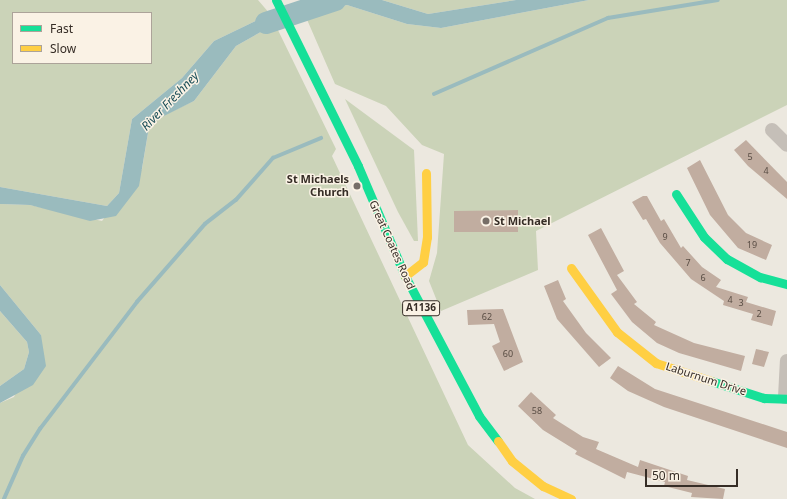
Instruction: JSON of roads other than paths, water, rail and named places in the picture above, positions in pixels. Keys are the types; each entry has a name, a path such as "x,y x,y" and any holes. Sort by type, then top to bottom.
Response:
{"main road":[{"name":"Great Coates Road","path":"276,0 358,166 405,276 479,416 508,455 543,486 572,499"},
{"path":"405,276 423,262 427,237 426,173"},
{"path":"676,194 704,237 727,259 760,277 787,284"},
{"name":"Laburnum Drive","path":"571,268 617,332 656,363 689,376 764,398 786,398"}],"street":[{"path":"772,130 787,145"},
{"path":"786,398 787,361"}],"water":[{"path":"303,0 382,0 428,14 516,0 589,0 441,28 407,24 347,5 305,15 300,2"},
{"path":"270,14 275,24 236,46 194,101 158,119 149,127 139,186 116,216 90,221 30,205 0,204 0,187 107,206 119,193 132,119 182,78 214,41"},
{"path":"0,285 41,335 46,366 33,385 0,403 0,386 24,369 29,352 27,342 0,311"}],"waterway":[{"name":"River Freshney","path":"266,23 335,0"},
{"path":"434,94 608,18 718,0"},
{"path":"4,499 23,456 40,429 137,302 205,224 236,200 273,158 321,138"}],"place":[{"name":"St Michaels Church","path":"357,186"},
{"name":"St Michael","path":"486,221"}]}
